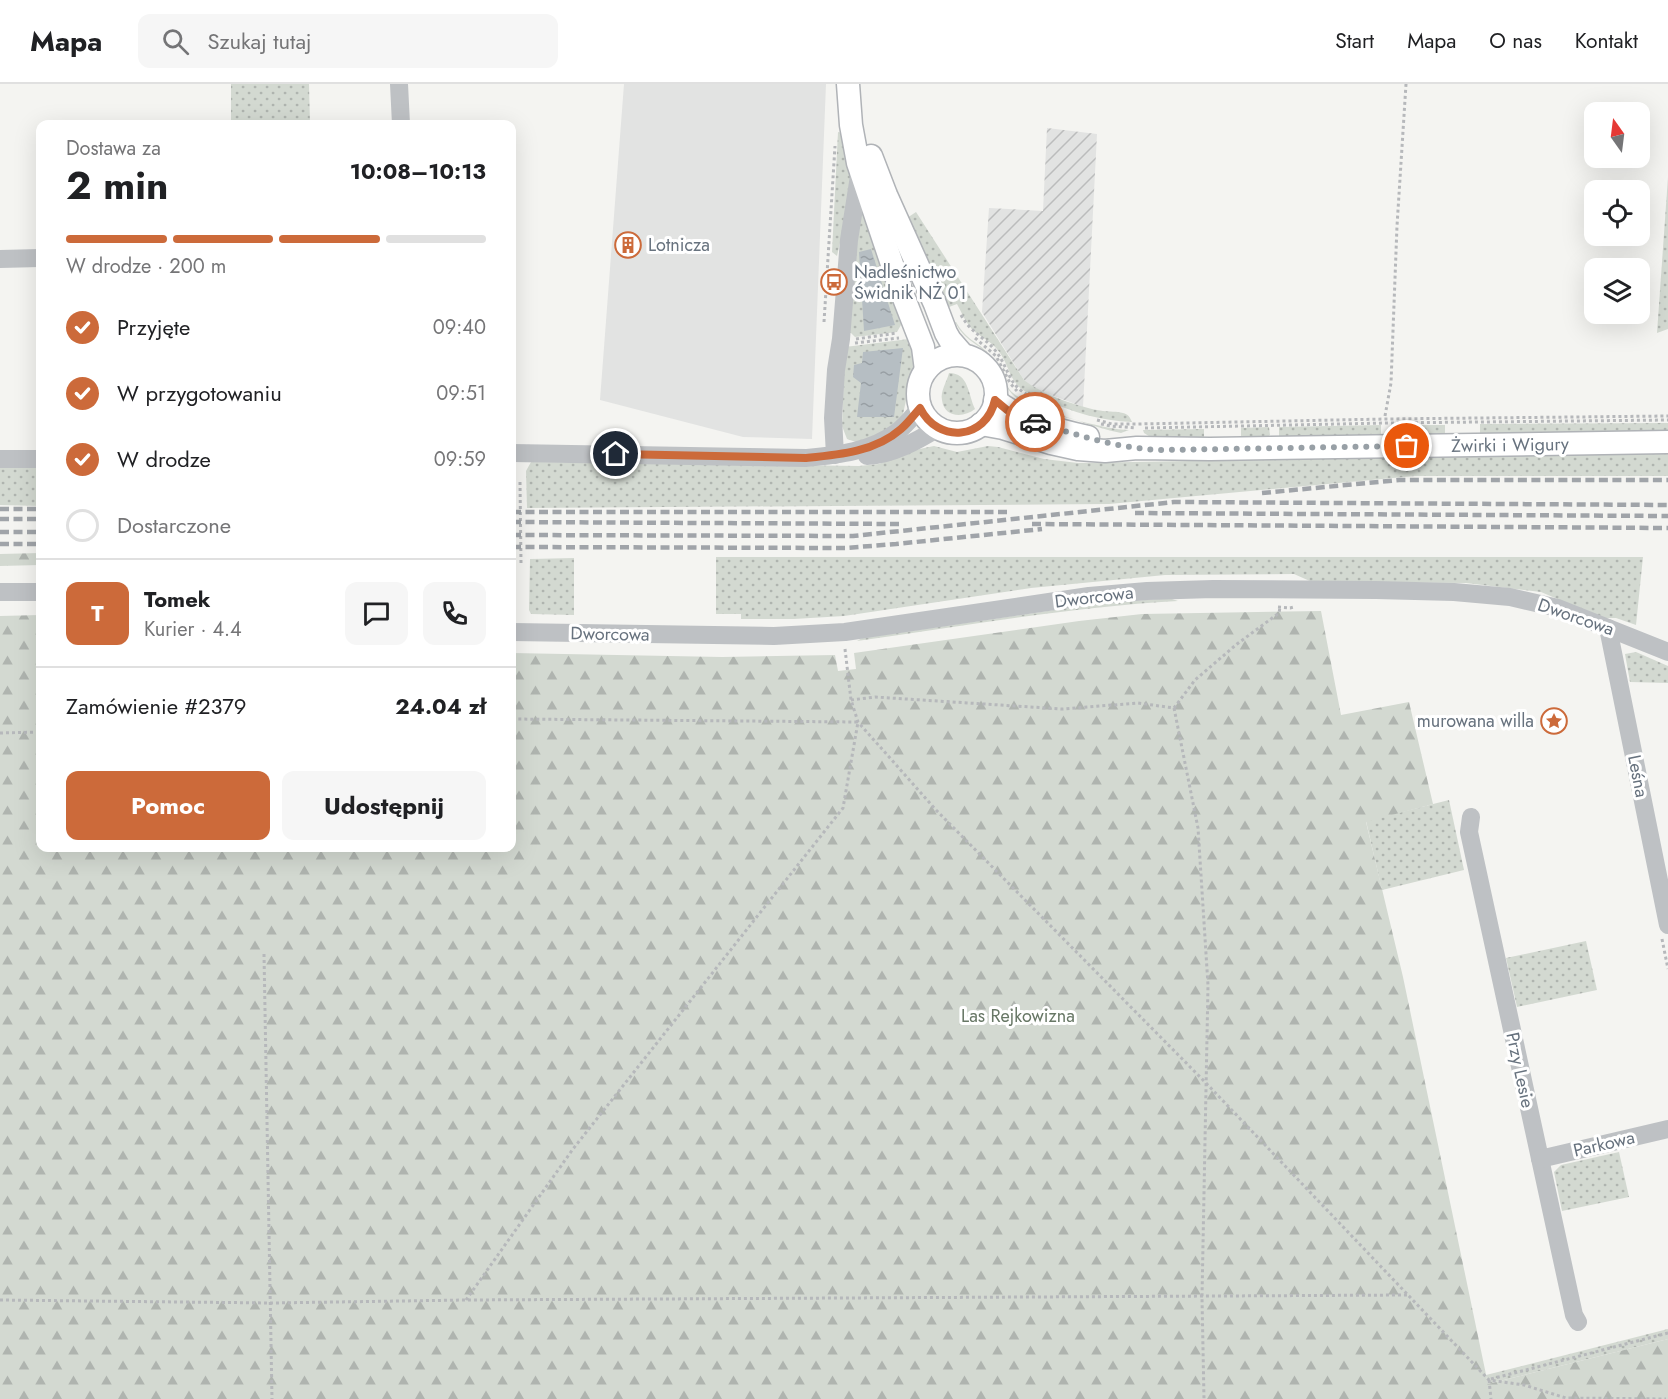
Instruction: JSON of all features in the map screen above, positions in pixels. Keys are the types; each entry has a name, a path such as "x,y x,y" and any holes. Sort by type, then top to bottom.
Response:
{"main road":[{"path":"848,84 851,125 860,170 925,354 926,370"},
{"path":"858,84 862,123 876,170 946,333 963,356"},
{"path":"963,356 977,361 988,371 995,385 995,400 989,417 981,424 972,430 960,433 949,432 927,420 920,408 918,388 926,370 933,363 945,357 963,356"},
{"name":"Żwirki i Wigury","path":"995,400 1007,410 1035,422 1137,448"},
{"name":"Żwirki i Wigury","path":"981,424 1078,449 1105,451 1137,448 1187,450 1668,442"}],"street":[{"path":"399,84 401,120"},
{"path":"835,455 833,418 849,240 860,170"},
{"path":"0,259 36,258"},
{"path":"516,453 806,458 835,455 863,449 886,440 920,408"},
{"path":"835,455 859,457 882,454 906,446 938,428"},
{"path":"0,459 36,459"},
{"name":"Dworcowa","path":"516,632 751,636 844,632 1089,596 1147,591 1376,590 1510,597 1558,608 1668,652"},
{"path":"0,592 36,592"},
{"name":"Leśna","path":"1608,628 1668,925"},
{"name":"Przy Lesie","path":"1471,817 1469,832 1574,1316 1578,1322"},
{"name":"Parkowa","path":"1540,1159 1668,1129"}],"path":[{"path":"1385,416 1391,383 1397,226 1406,84"},
{"path":"824,325 835,139"},
{"path":"957,317 971,335 996,356 1015,390 1062,412"},
{"path":"840,346 855,339 916,330"},
{"path":"840,346 903,338 916,330"},
{"path":"1000,355 1013,382 1022,392 1071,413"},
{"path":"1090,419 1112,424 1137,424 1385,419 1668,418"},
{"path":"520,482 521,564"},
{"path":"1270,602 1290,608 1301,604"},
{"path":"1204,1399 1202,1297 1208,985 1198,828 1174,708 1195,680 1237,644 1279,613 1280,606"},
{"path":"844,632 851,700 858,722 936,810 1206,1083 1489,1380 1491,1399"},
{"path":"851,700 875,697 1062,709 1137,703 1174,708"},
{"path":"516,719 858,722"},
{"path":"466,1300 573,1149 843,808 858,722"},
{"path":"0,733 36,732"},
{"path":"264,954 272,1399"},
{"path":"0,1300 270,1303 1408,1295"},
{"path":"1489,1380 1668,1333"},
{"path":"1489,1380 1524,1385 1566,1398 1666,1399"}],"shaded area":[{"path":"624,84 826,84 812,439 743,437 600,400"},
{"path":"1047,128 1097,134 1083,407 1033,388 1024,380 982,312 989,208 1043,211"}],"green space":[{"path":"231,84 309,84 310,120 231,120"},
{"path":"838,132 842,133 852,167 850,198 837,256 832,252"},
{"path":"1668,177 1668,329 1657,333"},
{"path":"860,197 903,325 897,332 855,337 847,332"},
{"path":"916,212 1024,380 1040,390 1073,404 1125,413 1132,422 1109,420 1076,412 1034,396 1019,387 996,348 971,328 957,304 949,307 904,220"},
{"path":"955,322 992,358 998,367 1007,386 1019,397 1066,417 1129,430 1121,433 1104,429 1042,411 1026,404 1012,394 1003,380 997,366 991,358 963,334"},
{"path":"909,339 914,358 903,414 896,425 859,443 847,439 842,426 845,347"},
{"path":"949,373 961,377 967,385 975,409 971,412 955,415 946,410 942,394"},
{"path":"1668,423 1668,433 1485,436 1480,433 1480,424"},
{"path":"1381,425 1381,434 1378,437 1283,440 1279,436 1279,427"},
{"path":"1391,425 1445,425 1445,434 1440,437 1394,438 1391,435"},
{"path":"1269,427 1270,435 1266,439 1244,440 1241,437 1241,428"},
{"path":"1204,429 1204,438 1152,438 1143,430"},
{"path":"934,446 957,452 988,446 998,447 1044,459 1078,463 1668,452 1668,476 1415,476 1109,504 527,508 526,471 531,462 859,466 879,464 910,451"},
{"path":"0,468 36,468 36,506 0,505"},
{"path":"36,553 36,565 0,566 0,554"},
{"path":"716,557 1643,557 1636,625 1616,618 1602,618 1541,592 1466,583 1312,582 1294,574 1165,575 1031,588 844,616 741,619 741,614 716,614"},
{"path":"574,558 574,615 531,614 529,610 530,559"},
{"path":"1169,598 1178,601 1057,612 857,641 862,638 1096,604"},
{"name":"Las Rejkowizna","path":"1321,611 1341,715 1409,702 1433,804 1366,822 1403,977 1488,1384 1668,1339 1668,1399 0,1399 0,616 36,615 36,852 516,852 516,653 722,657 835,655 838,671 856,669 854,653 1142,614"},
{"path":"1636,652 1668,666 1668,683 1630,682 1625,654"},
{"path":"1449,800 1464,870 1382,890 1366,821"},
{"path":"1586,941 1597,990 1517,1007 1506,958"},
{"path":"1619,1152 1629,1197 1562,1211 1554,1172 1561,1165"},
{"path":"1668,1329 1668,1339 1488,1384 1486,1375"}],"water":[{"path":"871,249 895,325 864,331 859,252"},
{"path":"903,348 894,417 857,417 861,383 853,377 854,365 862,363 863,352"}],"railway":[{"path":"1262,493 1399,480 1668,480"},
{"path":"516,535 853,536 1174,502 1668,505"},
{"path":"0,509 36,509"},
{"path":"516,512 1009,512"},
{"path":"1135,513 1668,516"},
{"path":"0,519 36,519"},
{"path":"516,522 900,524"},
{"path":"1032,524 1668,528"},
{"path":"516,547 845,548 1042,529"},
{"path":"0,532 36,532"},
{"path":"0,544 36,544"}],"way so far":[{"path":"1035,422 1137,448 1162,450 1407,446"}],"place":[{"name":"Lotnicza","path":"628,245"},
{"name":"Nadleśnictwo Świdnik NŻ 01","path":"834,282"},
{"name":"murowana willa","path":"1554,721"}],"route":[{"path":"616,454 806,458 835,455 863,449 886,440 920,408 932,425 942,430 960,433 972,430 989,417 995,400 1007,410 1035,422"}]}
